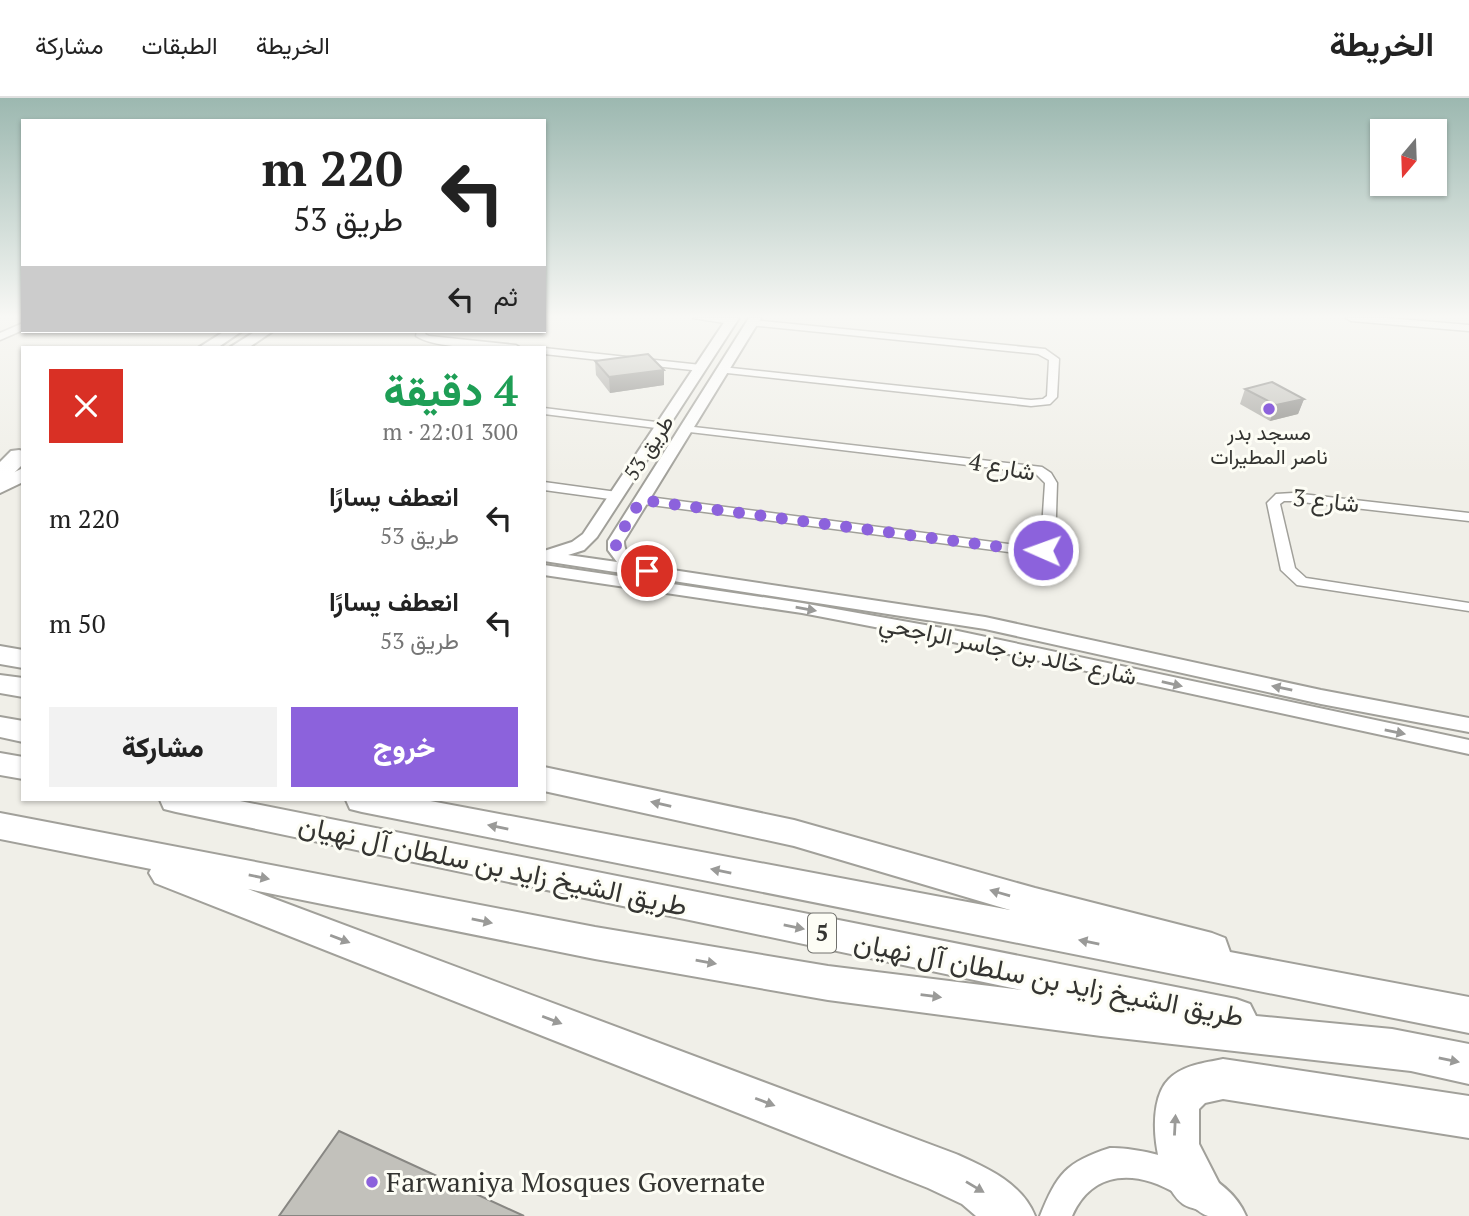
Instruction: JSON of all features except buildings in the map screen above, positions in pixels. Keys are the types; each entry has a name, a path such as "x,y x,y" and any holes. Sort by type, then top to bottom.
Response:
{"highway":[{"path":"0,474 16,462"},
{"path":"0,655 21,659"},
{"path":"0,671 21,675"},
{"path":"0,684 21,688"},
{"path":"0,727 21,732"},
{"path":"0,764 21,768"},
{"path":"546,779 794,833 1035,903 1161,934 1396,1001"},
{"name":"طريق الشيخ زايد بن سلطان آل نهيان","path":"181,801 1469,1064"},
{"name":"طريق الشيخ زايد بن سلطان آل نهيان","path":"367,801 1469,1015"},
{"path":"0,826 595,943 828,983 1101,1018 1411,1052"},
{"path":"93,845 940,1170 978,1188 1012,1216"},
{"path":"1223,1207 1180,1158 1174,1126 1181,1096 1203,1082 1251,1082 1469,1117"}],"main road":[{"path":"0,487 16,462"}],"street":[{"name":"طريق 53","path":"546,560 578,546 596,527 700,370"},
{"name":"طريق 53","path":"622,531 722,370"},
{"path":"724,370 1031,403 1046,402 1052,397 1053,370"},
{"path":"546,411 664,426"},
{"name":"شارع 4","path":"641,500 1024,550 1043,550 1048,546 1051,483 1047,476 1038,470 685,429"},
{"path":"0,487 21,481"},
{"path":"546,486 617,496"},
{"name":"شارع 3","path":"1469,517 1293,497 1281,497 1273,503 1289,570 1302,582 1469,607"},
{"path":"596,527 610,534 622,531"},
{"path":"622,531 616,541 616,550 627,563 647,571"},
{"name":"شارع خالد بن جاسر الراجحي","path":"546,560 647,571 1459,724"},
{"name":"شارع خالد بن جاسر الراجحي","path":"546,560 802,608 953,627 1325,718 1469,747"},
{"path":"1321,697 1332,708 1325,718"},
{"path":"1437,741 1426,735 1423,724 1459,724"},
{"path":"1056,1216 1065,1194 1074,1182 1099,1167 1130,1162 1164,1169 1223,1207"}],"place":[{"name":"مسجد بدر ناصر المطيرات","path":"1269,409"},
{"name":"Farwaniya Mosques Governate","path":"372,1182"}],"route":[{"path":"647,571 627,563 616,550 616,541 641,500 1024,550 1043,550"}]}
